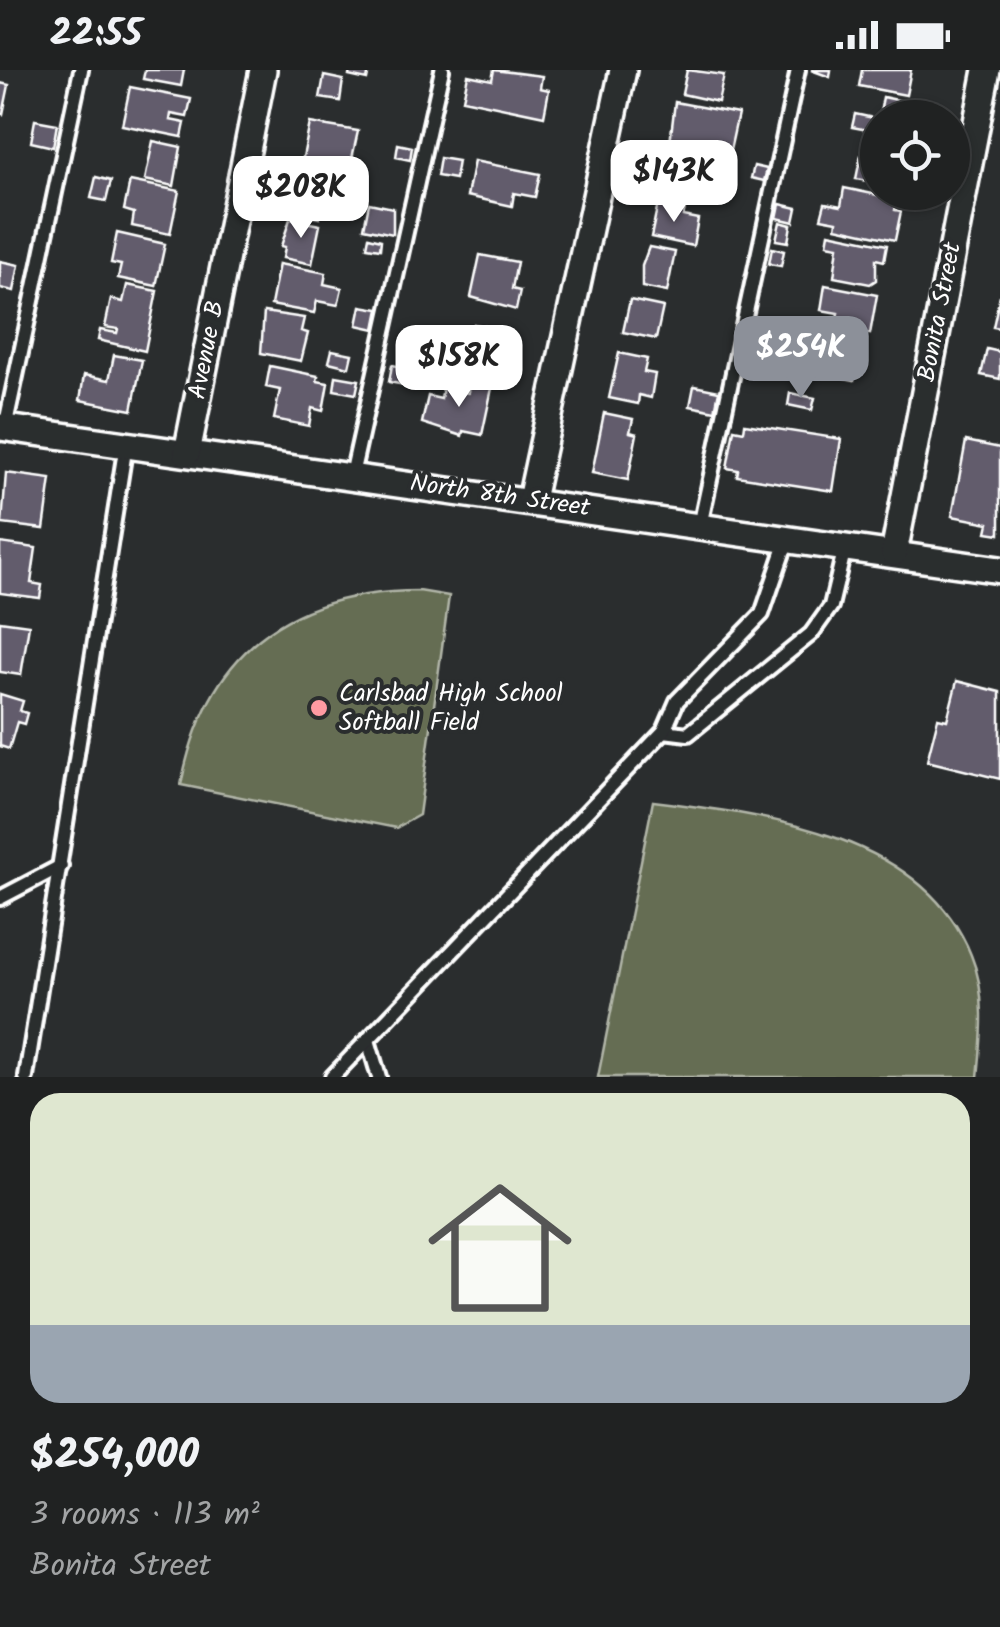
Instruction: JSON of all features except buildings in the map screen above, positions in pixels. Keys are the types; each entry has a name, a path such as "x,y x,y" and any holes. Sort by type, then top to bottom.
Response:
{"street":[{"name":"Avenue B","path":"187,453 263,70"},
{"path":"531,500 622,70"},
{"name":"Bonita Street","path":"894,553 987,70"},
{"name":"North 8th Street","path":"3,428 531,500 1000,570"}],"lane":[{"path":"3,428 82,70"},
{"path":"352,475 442,70"},
{"path":"700,526 798,70"},
{"path":"26,1077 126,444"},
{"path":"332,1077 664,731 677,702 762,614 788,538"},
{"path":"664,731 688,734 811,634 831,606 846,546"},
{"path":"0,898 61,866"},
{"path":"368,1040 379,1077"}],"green space":[{"name":"Carlsbad High School Softball Field","path":"419,591 449,596 419,815 396,828 181,785 193,739 210,699 232,666 260,639 292,618 329,603 372,594"},
{"path":"653,801 743,814 836,838 879,857 917,882 948,914 976,970 982,1015 978,1077 598,1077"}],"place":[{"name":"Carlsbad High School Softball Field","path":"319,708"}]}
